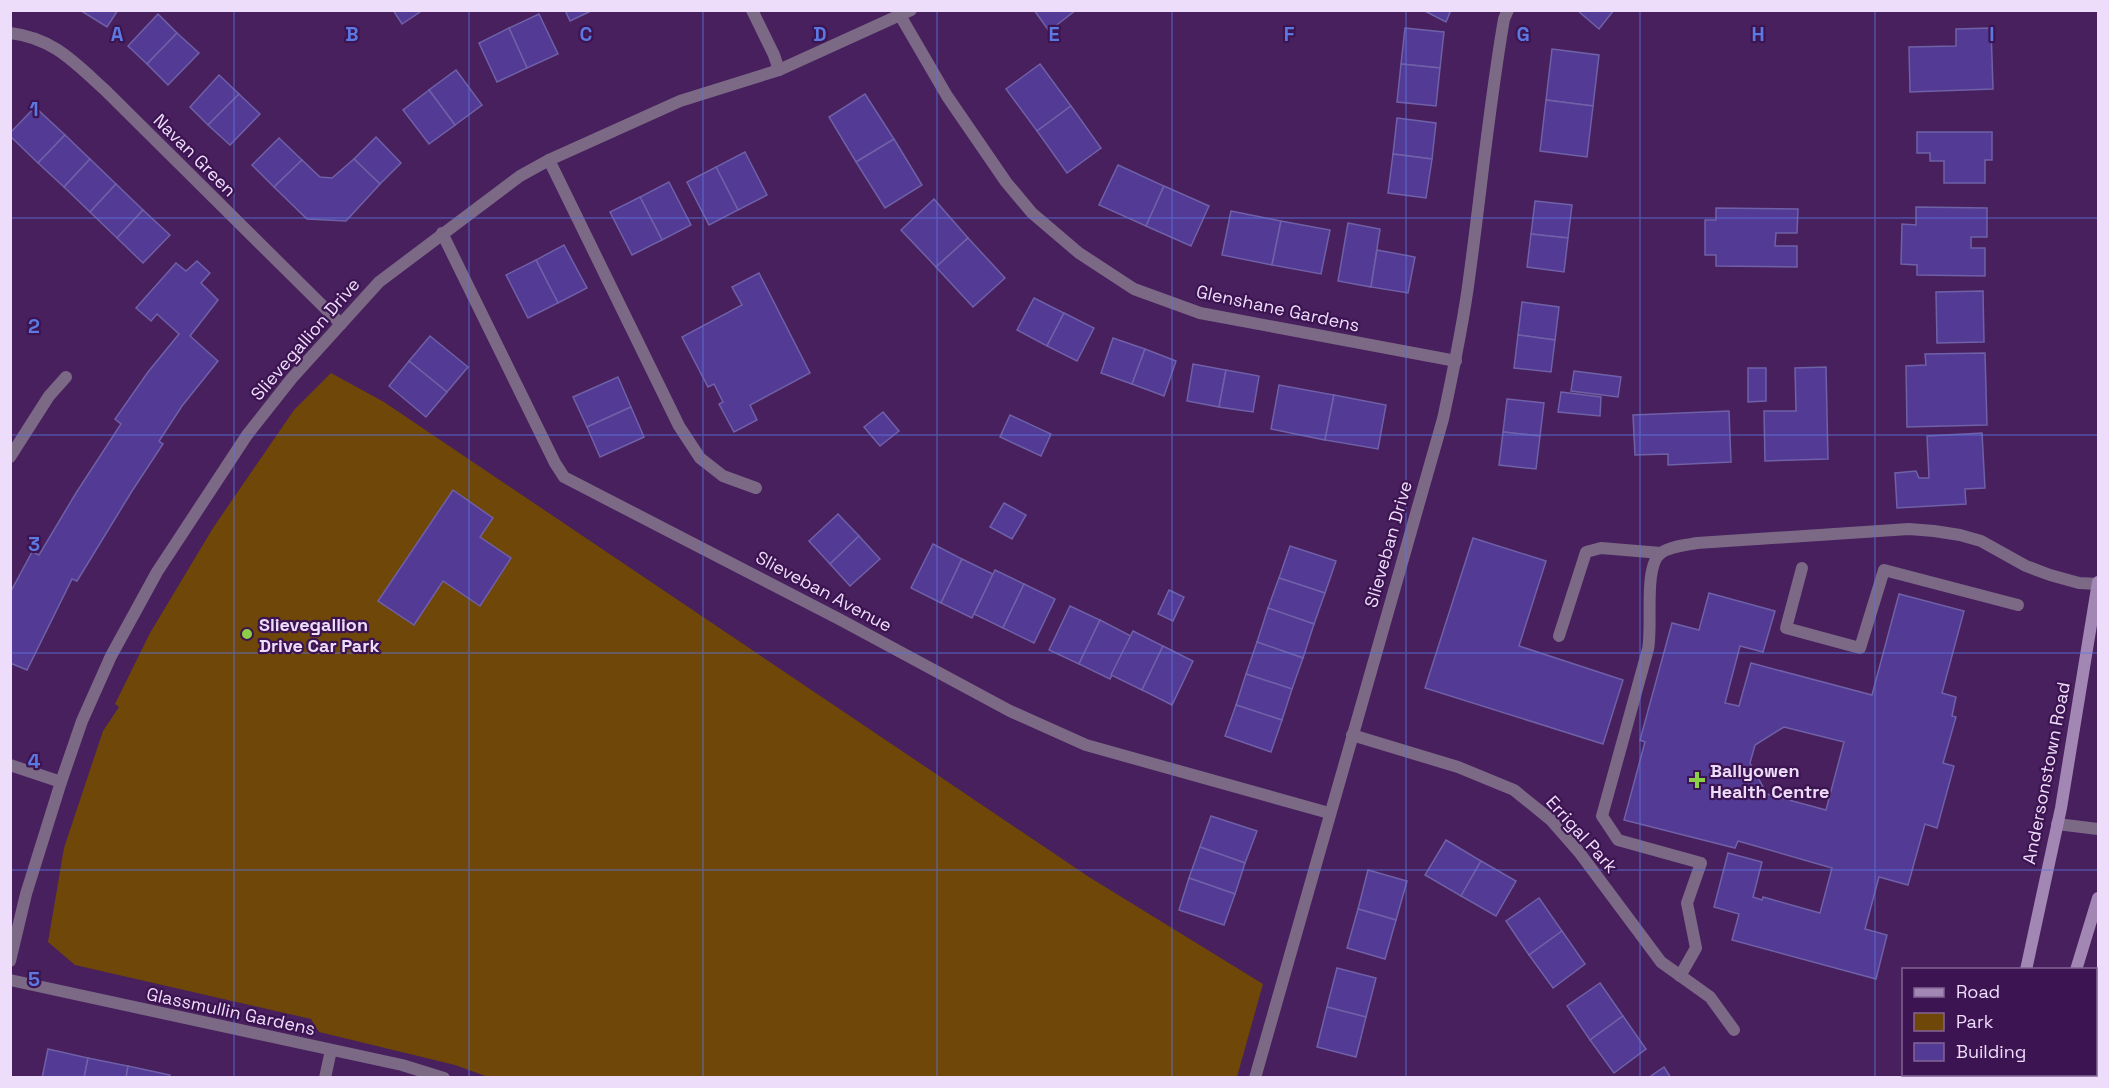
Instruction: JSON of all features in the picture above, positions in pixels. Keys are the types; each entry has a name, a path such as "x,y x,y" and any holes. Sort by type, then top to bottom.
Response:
{"main road":[{"name":"Andersonstown Road","path":"2026,968 2057,824 2098,583"},
{"path":"2076,968 2098,898"}],"street":[{"path":"752,10 779,70"},
{"name":"Slieveban Drive","path":"1255,1077 1443,418 1456,361 1469,281 1492,87 1504,19 1508,10"},
{"name":"Slievegallion Drive","path":"10,961 26,894 82,721 111,657 157,572 247,435 292,378 379,282 520,176 549,160 680,101 779,70 906,14"},
{"name":"Glenshane Gardens","path":"906,14 947,96 1006,182 1032,213 1079,253 1134,289 1200,313 1456,361"},
{"name":"Navan Green","path":"10,33 28,35 46,42 67,55 341,324"},
{"path":"549,160 679,426 694,450 700,458 723,476 756,488"},
{"name":"Slieveban Avenue","path":"442,233 564,477 839,619 1010,711 1086,745 1329,813"},
{"path":"10,457 49,396 66,377"},
{"path":"1680,976 1696,948 1687,903 1701,863 1618,840 1602,816 1648,649 1650,637 1649,586 1655,561 1661,554 1677,547 1697,543 1909,529 1960,535 1981,541 2026,566 2050,575 2079,583 2098,583"},
{"path":"1559,636 1586,552 1602,548 1661,554"},
{"path":"1802,568 1786,628 1860,648 1884,570 2018,605"},
{"name":"Errigal Park","path":"1352,735 1458,767 1514,790 1551,820 1579,852 1661,962 1710,997 1734,1030"},
{"path":"10,765 61,782"},
{"path":"2057,824 2098,829"},
{"name":"Glassmullin Gardens","path":"10,980 402,1065 444,1077"},
{"path":"324,1077 331,1050"}],"green space":[{"path":"331,373 384,402 1089,877 1263,984 1237,1077 491,1078 455,1065 319,1032 311,1019 75,965 48,942 64,848 103,731 119,707 115,704 150,633 213,528 294,410"}],"building":[{"path":"84,10 118,10 107,27 83,12"},
{"path":"393,10 419,10 420,12 402,24"},
{"path":"565,10 593,10 570,21"},
{"path":"1034,10 1076,10 1049,31"},
{"path":"1423,10 1451,10 1446,22"},
{"path":"1577,10 1614,10 1599,29"},
{"path":"158,14 177,33 147,64 128,46"},
{"path":"539,14 558,54 527,68 509,28"},
{"path":"509,28 527,68 497,82 479,43"},
{"path":"1405,28 1444,32 1440,68 1401,64"},
{"path":"1991,28 1993,89 1910,92 1909,47 1956,46 1956,29"},
{"path":"177,33 199,53 168,85 147,64"},
{"path":"1552,49 1599,55 1593,106 1546,100"},
{"path":"1040,64 1071,106 1037,131 1006,89"},
{"path":"1401,64 1440,68 1436,106 1397,102"},
{"path":"456,70 482,105 455,125 429,90"},
{"path":"219,75 239,94 208,125 190,107"},
{"path":"429,90 455,125 429,144 403,110"},
{"path":"239,94 260,114 230,145 208,125"},
{"path":"865,94 894,139 856,162 829,117"},
{"path":"1546,100 1593,106 1587,157 1540,151"},
{"path":"1071,106 1101,148 1067,173 1037,131"},
{"path":"35,107 65,135 38,163 10,136 10,133"},
{"path":"1397,118 1436,123 1432,159 1393,154"},
{"path":"1917,132 1992,132 1992,160 1985,160 1985,183 1944,183 1944,161 1930,161 1930,153 1917,153"},
{"path":"65,135 90,159 64,187 38,163"},
{"path":"376,137 401,163 380,184 354,159"},
{"path":"279,138 302,160 274,187 252,165"},
{"path":"894,139 922,185 885,208 856,162"},
{"path":"745,152 767,195 738,210 716,167"},
{"path":"1393,154 1432,159 1426,198 1388,193"},
{"path":"90,159 116,184 90,212 64,187"},
{"path":"354,159 380,184 346,221 307,219 274,187 302,160 320,177 332,178"},
{"path":"1118,165 1164,186 1146,226 1099,205"},
{"path":"716,167 738,210 709,225 687,182"},
{"path":"669,182 691,225 662,240 640,197"},
{"path":"116,184 143,210 117,238 90,212"},
{"path":"1164,186 1209,206 1191,246 1146,226"},
{"path":"640,197 662,240 632,255 610,212"},
{"path":"934,199 968,238 936,267 901,230"},
{"path":"1535,201 1572,205 1568,238 1531,234"},
{"path":"1916,207 1987,208 1987,237 1971,237 1971,248 1985,248 1985,276 1917,275 1917,265 1901,264 1902,224 1916,225"},
{"path":"1716,208 1798,209 1797,233 1776,233 1775,246 1797,246 1797,267 1716,266 1716,255 1705,255 1705,220 1716,220"},
{"path":"143,210 170,235 143,263 117,238"},
{"path":"1231,211 1281,221 1272,265 1222,255"},
{"path":"1281,221 1330,230 1321,274 1272,265"},
{"path":"1348,223 1380,229 1371,287 1338,281"},
{"path":"1531,234 1568,238 1564,272 1527,267"},
{"path":"968,238 1005,278 973,307 936,267"},
{"path":"564,245 587,288 558,303 536,260"},
{"path":"1377,250 1415,257 1408,293 1371,287"},
{"path":"536,260 558,303 528,318 506,275"},
{"path":"197,261 210,273 201,283 218,300 190,336 218,361 182,406 159,441 163,444 77,581 72,579 27,670 10,663 10,593 32,552 39,555 121,424 115,419 148,372 179,334 157,314 151,321 136,308 176,263 186,271"},
{"path":"759,273 810,373 750,405 757,420 734,432 719,404 723,402 714,384 708,387 682,337 742,305 732,287"},
{"path":"1983,291 1984,342 1937,343 1936,292"},
{"path":"1034,298 1064,313 1047,346 1017,330"},
{"path":"1522,302 1559,307 1555,340 1518,335"},
{"path":"1064,313 1094,328 1077,361 1047,346"},
{"path":"1518,335 1555,340 1551,372 1514,368"},
{"path":"430,336 468,367 447,392 409,361"},
{"path":"1113,338 1145,349 1132,384 1101,373"},
{"path":"1145,349 1176,361 1164,396 1132,384"},
{"path":"1985,353 1987,425 1907,427 1906,366 1926,365 1925,354"},
{"path":"409,361 447,392 426,417 389,386"},
{"path":"1193,364 1226,370 1219,407 1187,401"},
{"path":"1826,367 1828,459 1765,461 1764,411 1796,411 1795,368"},
{"path":"1748,368 1766,368 1766,401 1748,402"},
{"path":"1226,370 1259,376 1253,412 1219,407"},
{"path":"1574,371 1621,377 1618,397 1571,391"},
{"path":"618,377 631,407 587,427 573,397"},
{"path":"1279,385 1334,395 1325,440 1271,429"},
{"path":"1561,392 1601,397 1600,416 1558,412"},
{"path":"1334,395 1386,405 1378,449 1325,440"},
{"path":"1507,399 1544,403 1540,436 1503,432"},
{"path":"631,407 644,437 600,457 587,427"},
{"path":"1729,411 1731,462 1668,465 1668,454 1635,455 1633,415"},
{"path":"883,412 899,431 880,446 864,427"},
{"path":"1010,415 1051,434 1041,456 1000,437"},
{"path":"1503,432 1540,436 1536,469 1499,465"},
{"path":"1982,433 1985,488 1965,489 1966,504 1897,508 1895,473 1916,471 1919,478 1929,478 1927,436"},
{"path":"453,490 493,518 480,537 511,558 480,606 443,581 414,625 378,601"},
{"path":"1004,503 1026,515 1012,539 990,527"},
{"path":"838,514 859,536 830,564 809,541"},
{"path":"859,536 880,559 850,586 830,564"},
{"path":"1473,538 1546,561 1519,646 1623,680 1603,744 1425,688"},
{"path":"933,544 962,559 941,603 911,588"},
{"path":"1290,546 1336,561 1325,593 1279,578"},
{"path":"962,559 993,574 972,618 941,603"},
{"path":"995,570 1024,584 1003,628 974,614"},
{"path":"1279,578 1325,593 1314,624 1268,608"},
{"path":"1024,584 1055,599 1034,643 1003,628"},
{"path":"1169,590 1184,597 1173,621 1158,614"},
{"name":"Ballyowen Health Centre","path":"1709,593 1775,611 1763,652 1740,646 1725,703 1739,706 1751,663 1872,695 1899,594 1964,611 1942,693 1956,697 1952,716 1956,717 1943,763 1954,766 1937,828 1925,824 1908,885 1879,877 1865,929 1887,935 1876,979 1732,940 1739,914 1714,907 1728,853 1762,862 1753,897 1762,900 1763,897 1820,913 1832,868 1738,841 1735,848 1624,820 1645,742 1640,740 1672,623 1699,630","holes":["1784,727 1844,742 1826,810 1767,794 1750,763 1755,745"]},
{"path":"1070,606 1100,620 1079,664 1049,650"},
{"path":"1268,608 1314,624 1303,658 1257,642"},
{"path":"1100,620 1131,636 1110,679 1079,664"},
{"path":"1133,631 1163,646 1142,690 1111,675"},
{"path":"1257,642 1303,658 1292,689 1246,674"},
{"path":"1163,646 1193,661 1172,705 1142,690"},
{"path":"1246,674 1292,689 1282,720 1236,705"},
{"path":"1236,705 1282,720 1271,752 1225,736"},
{"path":"1211,816 1257,831 1245,863 1200,847"},
{"path":"1446,840 1481,861 1461,896 1425,875"},
{"path":"1200,847 1245,863 1235,894 1189,878"},
{"path":"1481,861 1516,881 1496,916 1461,896"},
{"path":"1368,870 1407,881 1396,920 1358,909"},
{"path":"1189,878 1235,894 1224,925 1179,910"},
{"path":"1539,898 1562,931 1529,955 1506,921"},
{"path":"1358,909 1396,920 1385,959 1347,948"},
{"path":"1562,931 1585,964 1553,988 1529,955"},
{"path":"1337,968 1376,978 1366,1017 1327,1007"},
{"path":"1600,983 1623,1016 1590,1040 1567,1006"},
{"path":"1327,1007 1366,1017 1356,1057 1317,1047"},
{"path":"1623,1016 1646,1049 1614,1073 1590,1040"},
{"path":"48,1049 88,1058 84,1078 42,1078"},
{"path":"88,1058 128,1066 126,1078 84,1078"},
{"path":"128,1066 170,1075 169,1078 126,1078"},
{"path":"1664,1067 1671,1078 1648,1078"}],"place":[{"name":"Slievegallion Drive Car Park","path":"247,634"},
{"name":"Ballyowen Health Centre","path":"1697,780"}]}
